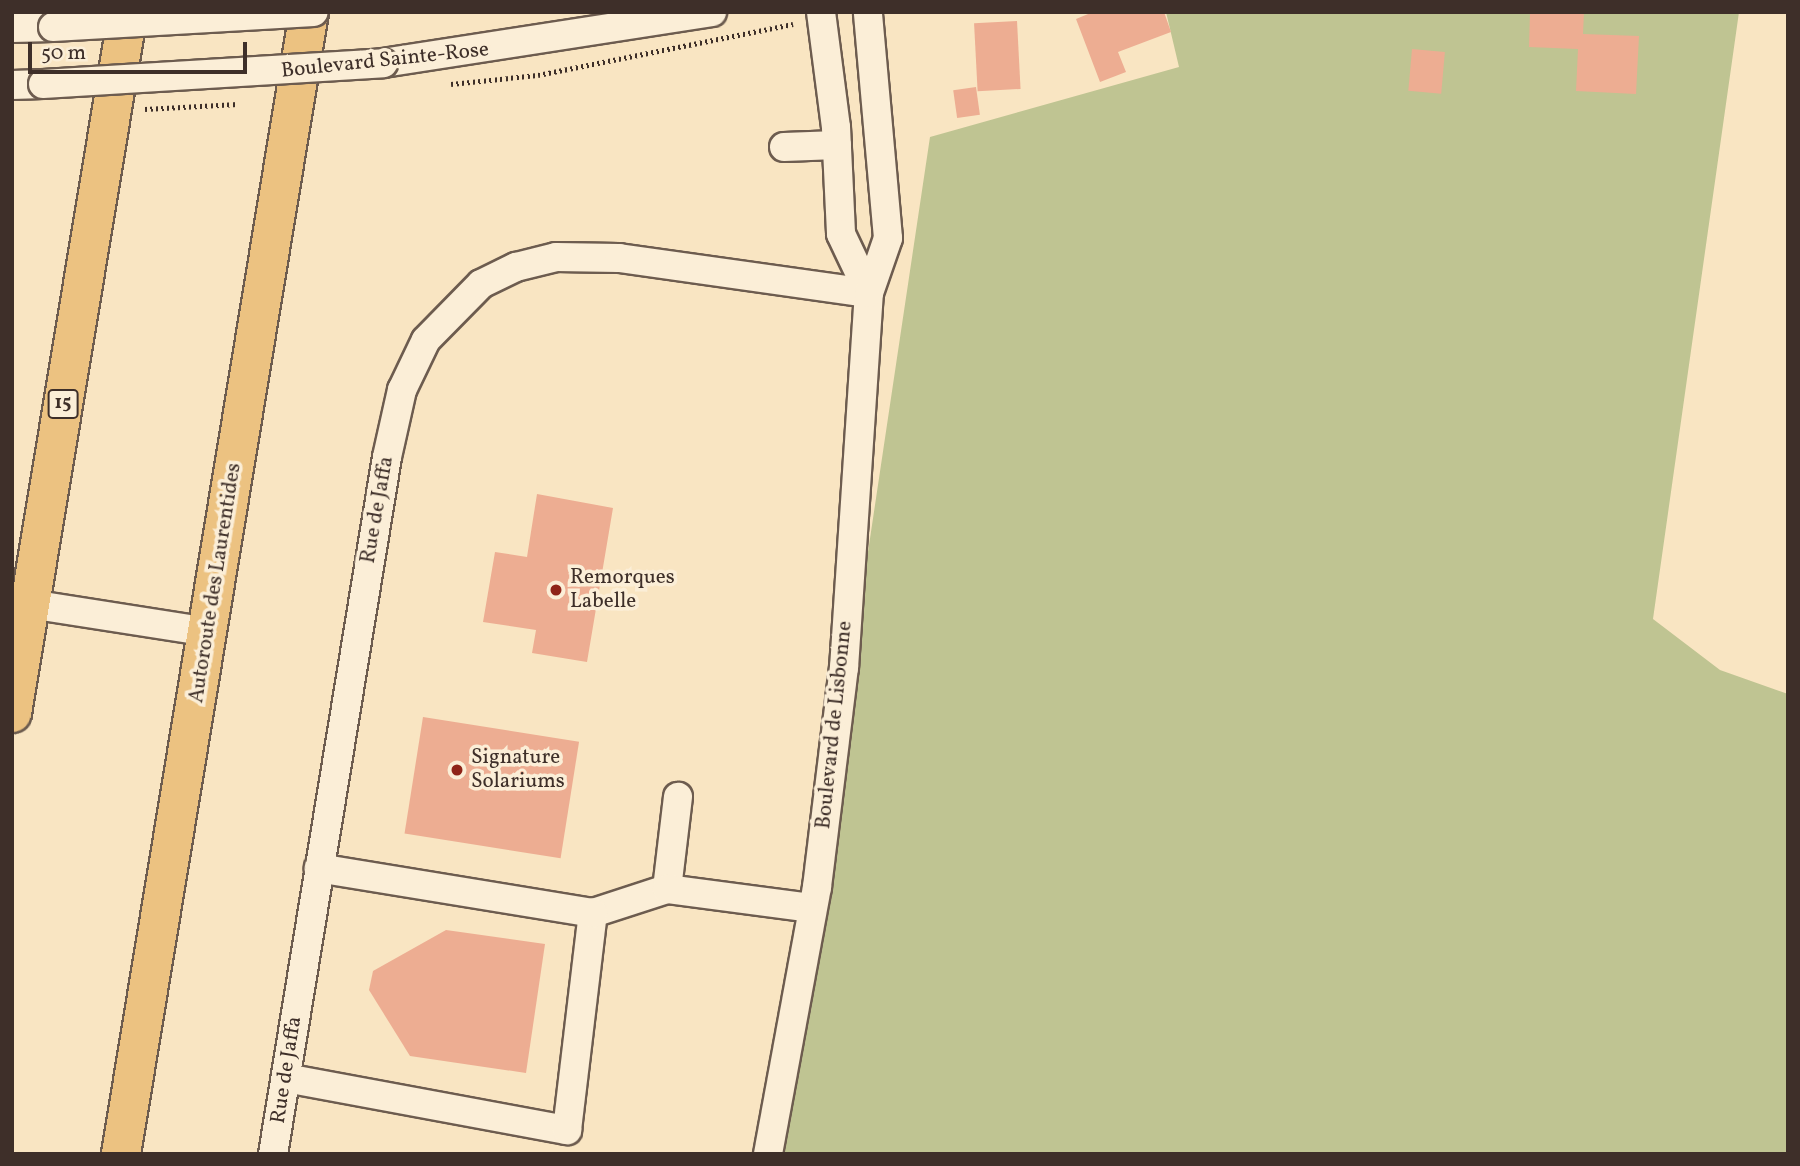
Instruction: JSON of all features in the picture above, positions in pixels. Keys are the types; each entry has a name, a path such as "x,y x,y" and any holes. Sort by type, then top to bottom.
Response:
{"highway":[{"path":"114,12 114,96"},
{"name":"15","path":"12,713 128,12"},
{"name":"Autoroute des Laurentides","path":"121,1154 301,58 314,12"}],"street":[{"path":"12,28 314,12"},
{"name":"Boulevard Sainte-Rose","path":"12,85 383,63 712,12"},
{"name":"Boulevard de Lisbonne","path":"821,12 837,145 841,234 869,293"},
{"name":"Boulevard de Lisbonne","path":"768,1154 812,908 844,668 869,293 890,222 868,12"},
{"path":"784,148 837,145"},
{"name":"Rue de Jaffa","path":"273,1154 398,405 417,357 450,311 498,274 577,255 869,293"},
{"path":"30,604 208,632"},
{"path":"667,889 678,797"},
{"path":"319,868 593,913 667,889 812,908"},
{"path":"286,1077 567,1130 593,913"}],"path":[{"name":"Boulevard Sainte-Rose","path":"453,84 538,75 791,27"}],"green space":[{"path":"1166,12 1739,12 1653,619 1720,670 1788,694 1788,1154 778,1154 930,137 1179,67"}],"building":[{"path":"1093,12 1164,12 1171,32 1118,52 1126,72 1100,82 1076,19"},
{"path":"1530,12 1584,12 1583,34 1639,36 1636,94 1576,91 1578,49 1529,47"},
{"path":"1017,21 1021,89 978,91 974,23"},
{"path":"1412,49 1445,52 1441,94 1408,91"},
{"path":"976,87 980,115 957,118 953,90"},
{"path":"537,494 613,508 587,662 532,653 536,630 483,622 495,552 527,557"},
{"path":"423,717 579,742 561,858 405,834"},
{"path":"446,930 545,944 526,1073 410,1056 369,990 373,971"}],"place":[{"name":"Remorques Labelle","path":"556,590"},
{"name":"Signature Solariums","path":"457,770"}]}
